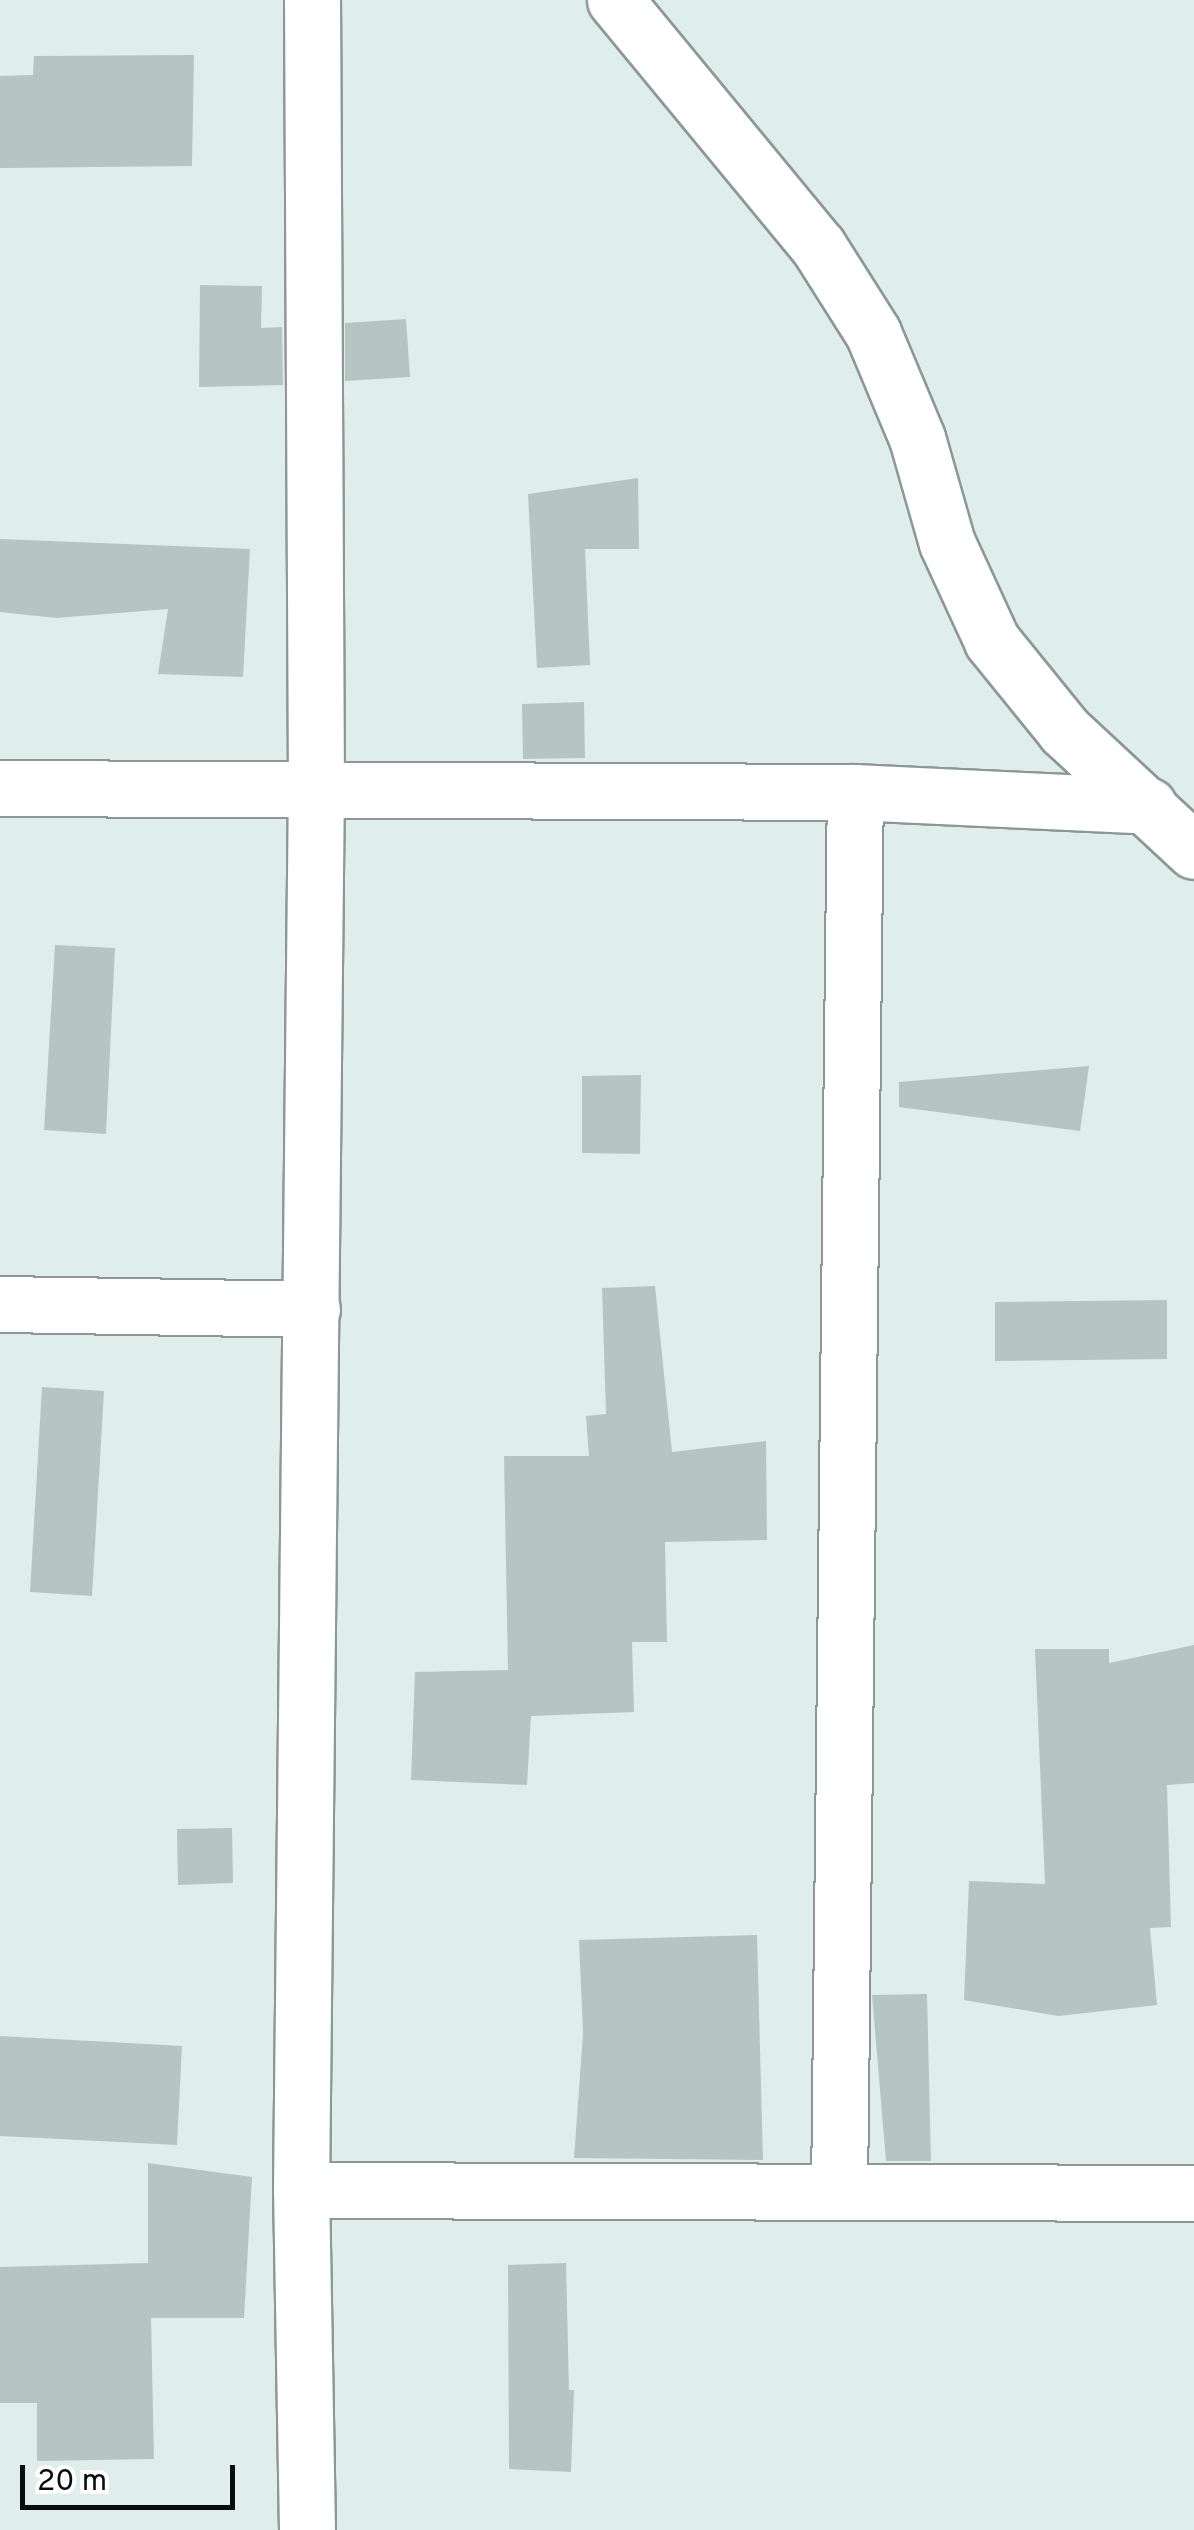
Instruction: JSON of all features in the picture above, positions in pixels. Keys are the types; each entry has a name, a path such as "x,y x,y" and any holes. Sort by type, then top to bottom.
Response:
{"street":[{"path":"307,2530 301,2190 316,787 312,0"},
{"path":"615,0 818,246 873,333 917,438 948,543 992,641 1065,730 1194,851"},
{"path":"0,788 855,792 1149,806"},
{"path":"839,2192 855,792"},
{"path":"0,1304 312,1308"},
{"path":"301,2190 1194,2192"}],"building":[{"path":"194,55 192,166 0,168 0,76 33,75 34,56"},
{"path":"200,285 262,286 261,328 282,327 283,385 199,387"},
{"path":"406,319 410,377 345,381 345,323"},
{"path":"638,478 639,549 585,549 590,665 537,668 528,494"},
{"path":"0,539 250,549 243,677 158,674 168,609 56,618 0,612"},
{"path":"584,702 585,758 523,759 522,704"},
{"path":"55,945 115,948 106,1134 44,1130"},
{"path":"1089,1066 1080,1131 899,1107 899,1082"},
{"path":"641,1075 640,1154 582,1153 582,1076"},
{"path":"655,1286 672,1452 766,1441 767,1540 665,1542 667,1642 632,1642 634,1712 531,1716 527,1785 411,1780 415,1672 508,1670 504,1456 589,1456 586,1416 606,1414 602,1288"},
{"path":"1167,1300 1167,1359 995,1361 995,1302"},
{"path":"42,1387 104,1391 92,1596 30,1592"},
{"path":"1194,1645 1194,1783 1167,1785 1171,1927 1150,1928 1157,2005 1058,2016 964,2000 969,1881 1045,1884 1035,1649 1109,1649 1109,1663"},
{"path":"232,1828 233,1883 178,1885 177,1829"},
{"path":"757,1935 763,2160 574,2158 583,2034 579,1940"},
{"path":"927,1994 931,2161 886,2161 872,1995"},
{"path":"0,2036 182,2046 177,2145 0,2136"},
{"path":"148,2163 252,2177 244,2318 151,2318 154,2459 37,2461 37,2403 0,2403 0,2267 148,2263"},
{"path":"566,2263 569,2390 574,2390 571,2472 509,2469 508,2265"}]}
